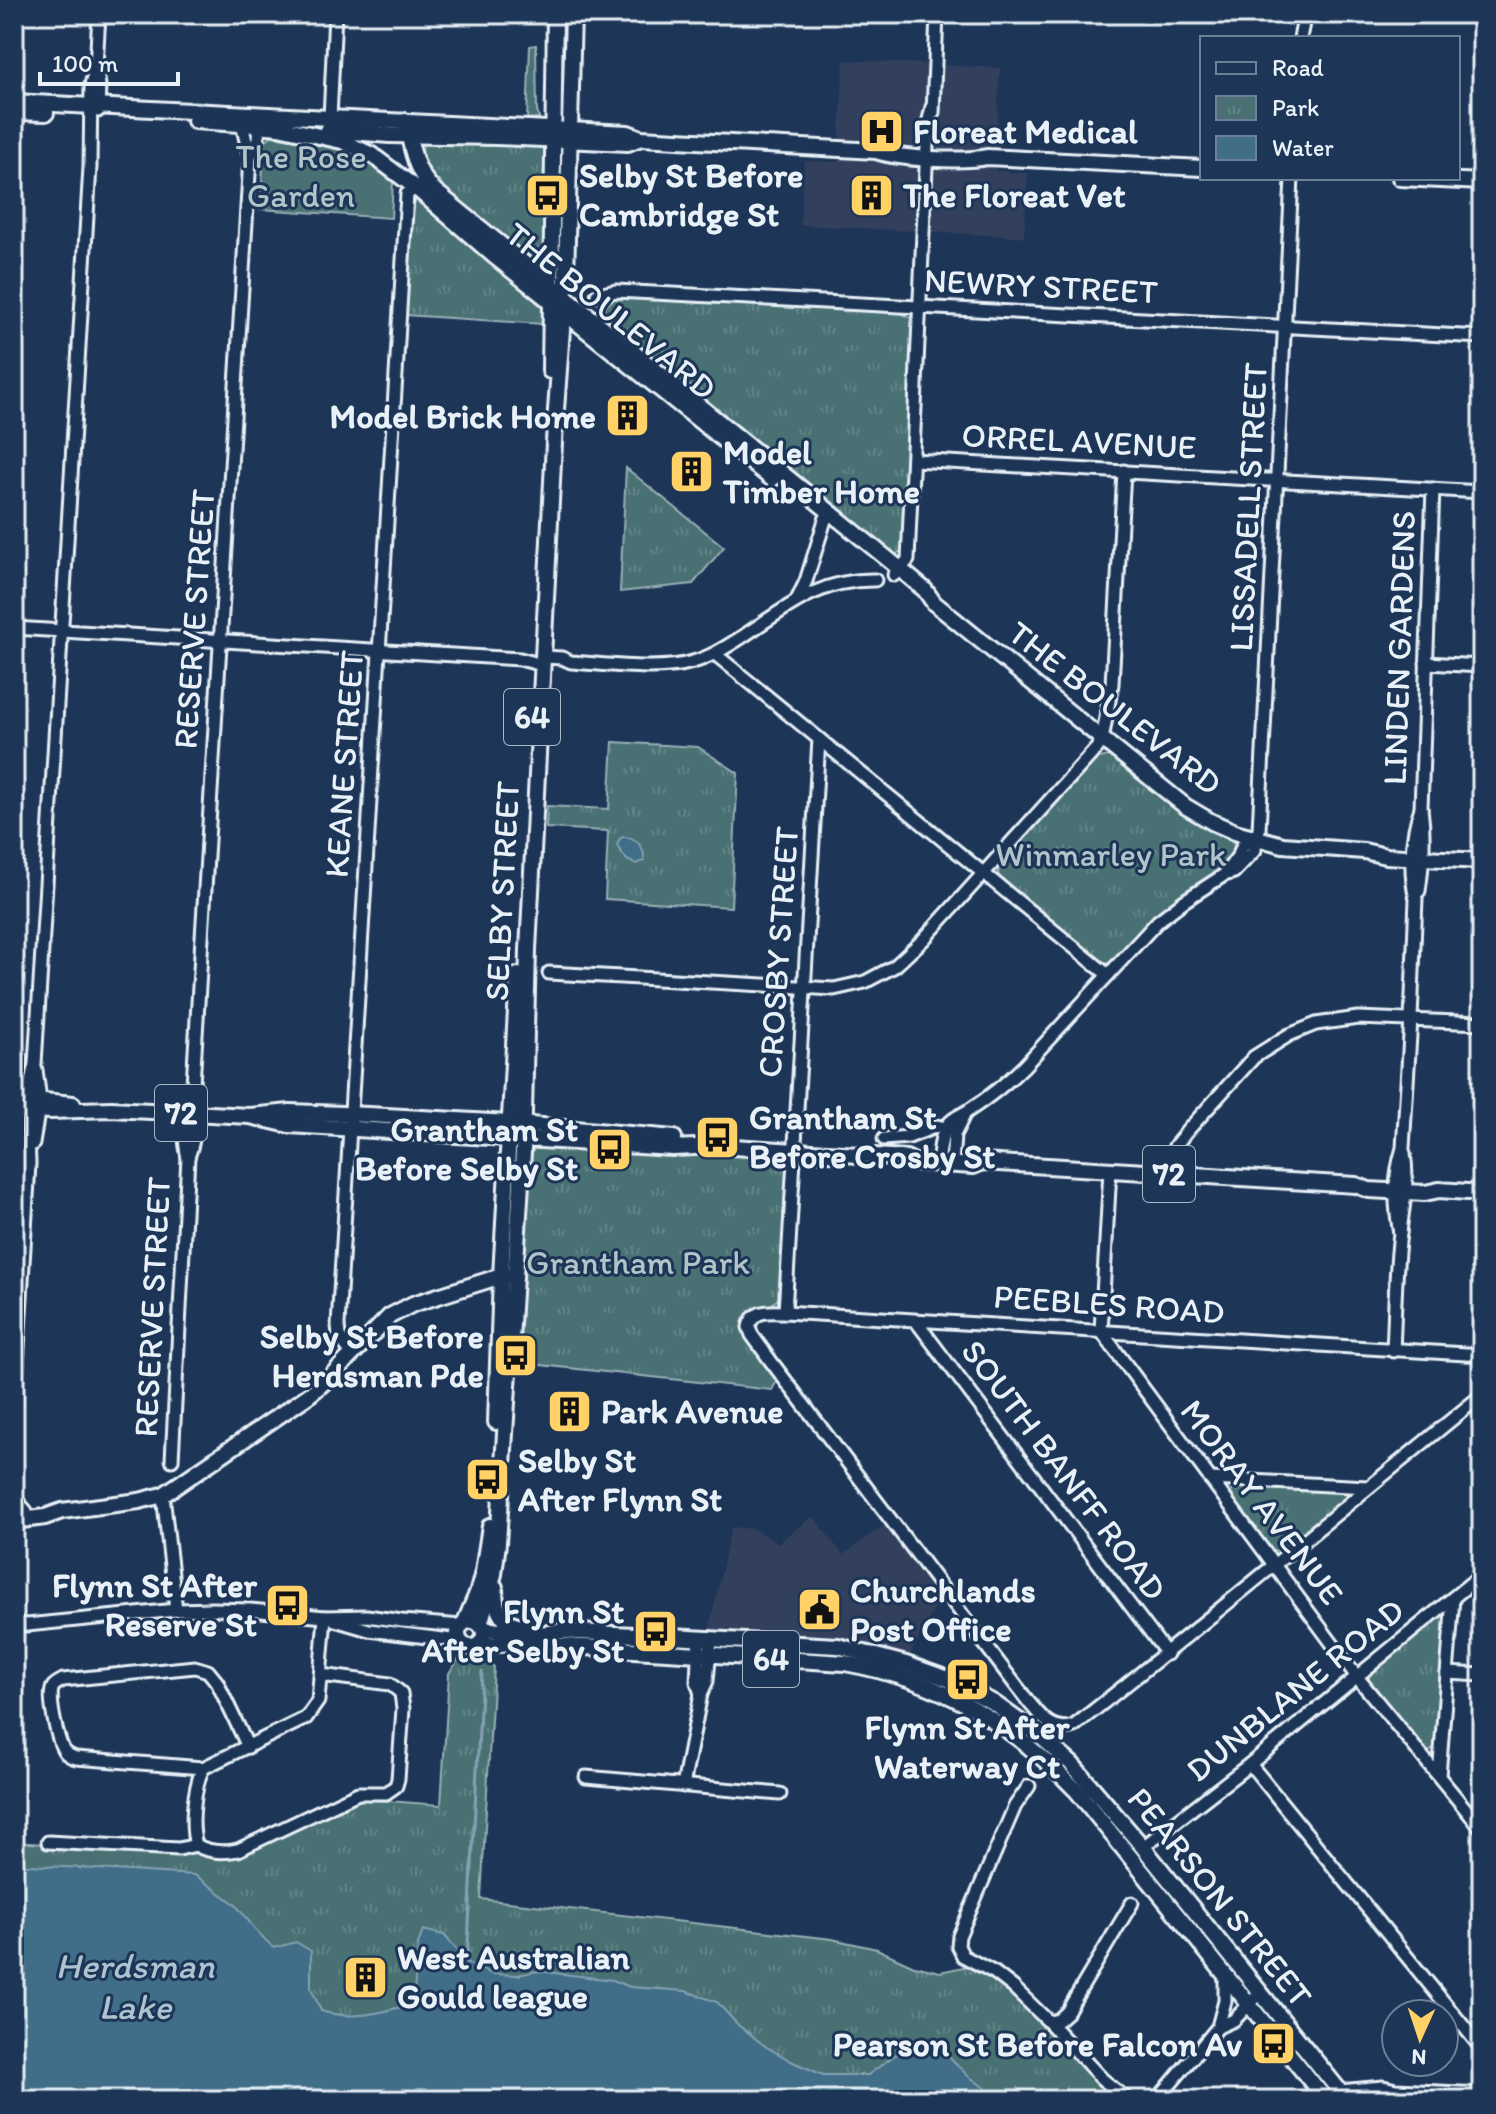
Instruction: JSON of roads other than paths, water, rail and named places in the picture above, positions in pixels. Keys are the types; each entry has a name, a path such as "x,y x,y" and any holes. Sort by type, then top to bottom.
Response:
{"main road":[{"name":"SELBY STREET","path":"555,14 552,284 560,303"},
{"name":"SELBY STREET","path":"472,1625 494,1574 535,660 560,303 573,14"},
{"path":"14,102 242,124 259,120 274,126 552,134 628,143 641,138 876,151 887,148 930,154 973,153 987,157 1200,168"},
{"path":"14,112 94,111 259,120 330,118 407,129"},
{"name":"THE BOULEVARD","path":"274,126 342,141 372,155 465,215 552,284"},
{"name":"THE BOULEVARD","path":"407,129 420,184 494,256 560,303 826,519 925,590 934,603 1185,806 1212,822 1256,839 1283,845 1364,851 1386,856 1482,853"},
{"path":"1441,180 1482,182"},
{"name":"THE BOULEVARD","path":"1418,854 1482,861"},
{"name":"72","path":"27,1104 250,1116 290,1112 350,1121 516,1131 673,1148 717,1146 906,1158 914,1162 945,1160 973,1166 982,1162 1356,1185 1369,1190 1401,1188 1427,1193 1439,1190 1482,1193"},
{"path":"14,1521 163,1495 309,1395 382,1322 400,1310 508,1276"},
{"name":"SELBY STREET","path":"472,1625 490,1529 508,1276"},
{"path":"20,1511 62,1511"},
{"name":"64","path":"494,1574 495,1604 502,1617 519,1626 560,1631 784,1642"},
{"name":"64","path":"560,1631 545,1635 521,1635 472,1625 457,1633 460,1641 469,1647 519,1643 814,1661"},
{"name":"64","path":"472,1625 483,1640 478,1645"},
{"path":"784,1642 791,1651 814,1661"},
{"name":"PEARSON STREET","path":"784,1642 838,1646 948,1679 994,1703 1041,1737 1072,1764 1143,1847 1344,2096"},
{"name":"PEARSON STREET","path":"814,1661 873,1668 930,1687 993,1719 1040,1756 1077,1791 1326,2100"}],"street":[{"path":"14,1414 29,1164 27,1104 35,1064 94,111 91,85 96,66 99,14"},
{"path":"330,118 335,14"},
{"path":"897,572 908,560 926,200 932,180 928,124 932,107 937,14"},
{"path":"1298,14 1300,36"},
{"path":"1300,36 1305,14"},
{"name":"RESERVE STREET","path":"250,158 258,139 259,120"},
{"name":"RESERVE STREET","path":"172,1460 250,158 242,124"},
{"name":"LISSADELL STREET","path":"1256,839 1259,830 1292,180"},
{"name":"KEANE STREET","path":"352,1354 339,1336 338,1325 407,194 420,184"},
{"name":"NEWRY STREET","path":"597,295 616,291 1482,337"},
{"name":"ORREL AVENUE","path":"913,460 1482,492"},
{"path":"549,973 834,989 865,982 895,966 923,940 1102,740 1112,684 1124,471"},
{"name":"LINDEN GARDENS","path":"1393,1351 1416,899 1419,890 1416,822 1421,808 1433,489"},
{"path":"797,601 826,519"},
{"path":"14,628 535,660 562,658 571,662 664,667 691,663 715,654 817,591 844,581 875,580"},
{"path":"715,654 1108,975"},
{"path":"1426,663 1482,666"},
{"name":"CROSBY STREET","path":"785,1312 819,739"},
{"path":"945,1160 945,1128 953,1119 1000,1088 1024,1066 1158,921 1224,875 1234,872 1255,850 1256,839"},
{"path":"1172,1174 1175,1146 1254,1057 1289,1035 1316,1024 1358,1018 1482,1023"},
{"path":"945,1160 966,1113"},
{"path":"884,1139 909,1137 937,1126 945,1128"},
{"path":"1101,1331 1110,1170"},
{"name":"PEEBLES ROAD","path":"1167,1654 1074,1726 1062,1729 1050,1725 1027,1700 752,1335 749,1327 753,1316 760,1312 785,1312 1482,1355"},
{"name":"SOUTH BANFF ROAD","path":"916,1321 1167,1654"},
{"name":"MORAY AVENUE","path":"1101,1331 1357,1677 1482,1829"},
{"path":"1167,1654 1482,1395"},
{"path":"1210,1479 1368,1487"},
{"path":"163,1495 176,1610"},
{"path":"14,1498 20,1511"},
{"name":"DUNBLANE ROAD","path":"1143,1847 1250,1764 1482,1574"},
{"path":"1439,1776 1453,1598"},
{"path":"14,1623 27,1625 176,1610 250,1610 472,1625"},
{"path":"325,1617 369,1630 460,1641"},
{"path":"248,1747 217,1682 208,1671 195,1667 63,1680 53,1686 50,1695 61,1746 66,1754 76,1758 203,1768 248,1747 306,1718 318,1701 325,1617"},
{"path":"683,1786 701,1694 707,1681 705,1639"},
{"path":"1447,1673 1482,1675"},
{"path":"203,1768 197,1781 193,1836 196,1845 205,1851 238,1850 358,1793 386,1793 396,1786 403,1709 401,1693 390,1684 321,1675"},
{"path":"1250,1764 1482,2049"},
{"path":"586,1777 780,1794"},
{"path":"1029,1786 1015,1806 959,1936 958,1946 963,1956 995,1973 1013,1987 1102,2079 1128,2100"},
{"path":"48,1842 179,1849 196,1845"},
{"path":"1049,2022 1058,2020 1067,2012 1132,1903"},
{"path":"1157,2100 1218,2027 1225,2001 1225,1975"},
{"path":"1218,2027 1234,2020 1260,1993"},
{"path":"1344,2096 1367,2094 1383,2087 1482,2094"},
{"path":"1381,2100 1396,2090"}],"water":[{"path":"622,837 639,843 644,861 635,864 627,860 617,846"},
{"name":"Herdsman Lake","path":"14,1864 195,1875 235,1904 274,1948 296,1942 311,1951 311,1988 321,2011 333,2014 367,2014 413,2004 418,1945 423,1930 444,1935 469,1964 492,1974 518,1975 538,1971 613,1980 630,1987 686,1991 717,2002 738,2025 765,2046 823,2075 868,2075 895,2055 919,2047 945,2052 967,2075 992,2093 1010,2100 14,2100"}],"waterway":[{"path":"467,1963 482,1672"}],"place":[{"name":"Floreat Medical","path":"882,131"},
{"name":"Selby St Before Cambridge St","path":"548,195"},
{"name":"The Floreat Vet","path":"872,195"},
{"name":"Model Brick Home","path":"627,416"},
{"name":"Model Timber Home","path":"692,472"},
{"name":"Grantham St Before Crosby St","path":"718,1137"},
{"name":"Grantham St Before Selby St","path":"609,1149"},
{"name":"Selby St Before Herdsman Pde","path":"515,1356"},
{"name":"Park Avenue","path":"570,1411"},
{"name":"Selby St After Flynn St","path":"487,1480"},
{"name":"Flynn St After Reserve St","path":"288,1605"},
{"name":"Churchlands Post Office","path":"819,1610"},
{"name":"Flynn St After Selby St","path":"655,1631"},
{"name":"Flynn St After Waterway Ct","path":"967,1679"},
{"name":"West Australian Gould league","path":"366,1977"},
{"name":"Pearson St Before Falcon Av","path":"1273,2044"}],"park label":[{"name":"The Rose Garden","path":"301,176"},
{"name":"Winmarley Park","path":"1111,854"},
{"name":"Grantham Park","path":"638,1262"}]}
